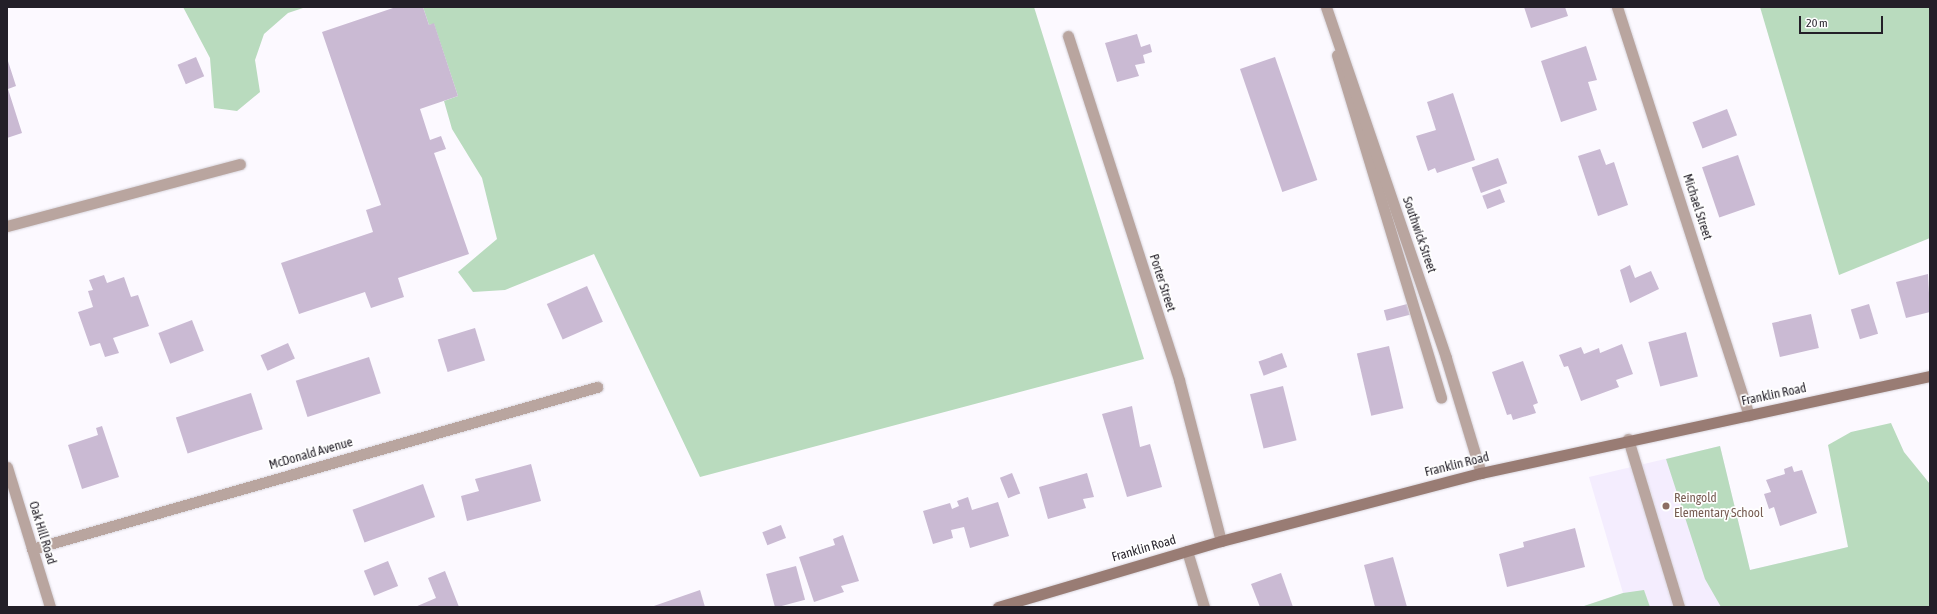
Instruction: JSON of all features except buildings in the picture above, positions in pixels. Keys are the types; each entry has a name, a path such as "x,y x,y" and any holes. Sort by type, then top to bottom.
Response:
{"main road":[{"name":"Franklin Road","path":"998,607 1221,541 1481,473 1628,439 1750,415 1930,376"}],"street":[{"path":"1324,7 1441,398"},
{"name":"Southwick Street","path":"1324,7 1443,350 1481,473"},
{"name":"Michael Street","path":"1617,7 1750,415"},
{"name":"Porter Street","path":"1068,36 1179,380 1221,541"},
{"path":"7,226 240,164"},
{"name":"McDonald Avenue","path":"32,549 597,386"},
{"path":"1628,439 1679,607"},
{"name":"Oak Hill Road","path":"7,467 50,607"},
{"path":"1187,551 1204,607"}],"shaded area":[{"name":"Reingold Elementary School","path":"1720,446 1750,570 1848,547 1930,607 1581,607 1623,593 1589,477"}],"green space":[{"path":"183,7 306,7 288,13 264,34 255,60 260,92 237,111 214,108 210,58"},
{"path":"423,7 1034,7 1144,359 700,477 594,254 505,290 473,292 458,272 497,239 482,178 452,129 444,101 458,96 434,24 429,25"},
{"path":"1760,7 1930,7 1930,238 1839,275"},
{"path":"1891,423 1904,452 1930,484 1930,607 1721,607 1705,579 1666,459 1720,446 1750,570 1848,547 1828,445 1851,432"},
{"path":"1644,590 1650,607 1581,607 1623,593"}],"place":[{"name":"Reingold Elementary School","path":"1666,506"}]}
